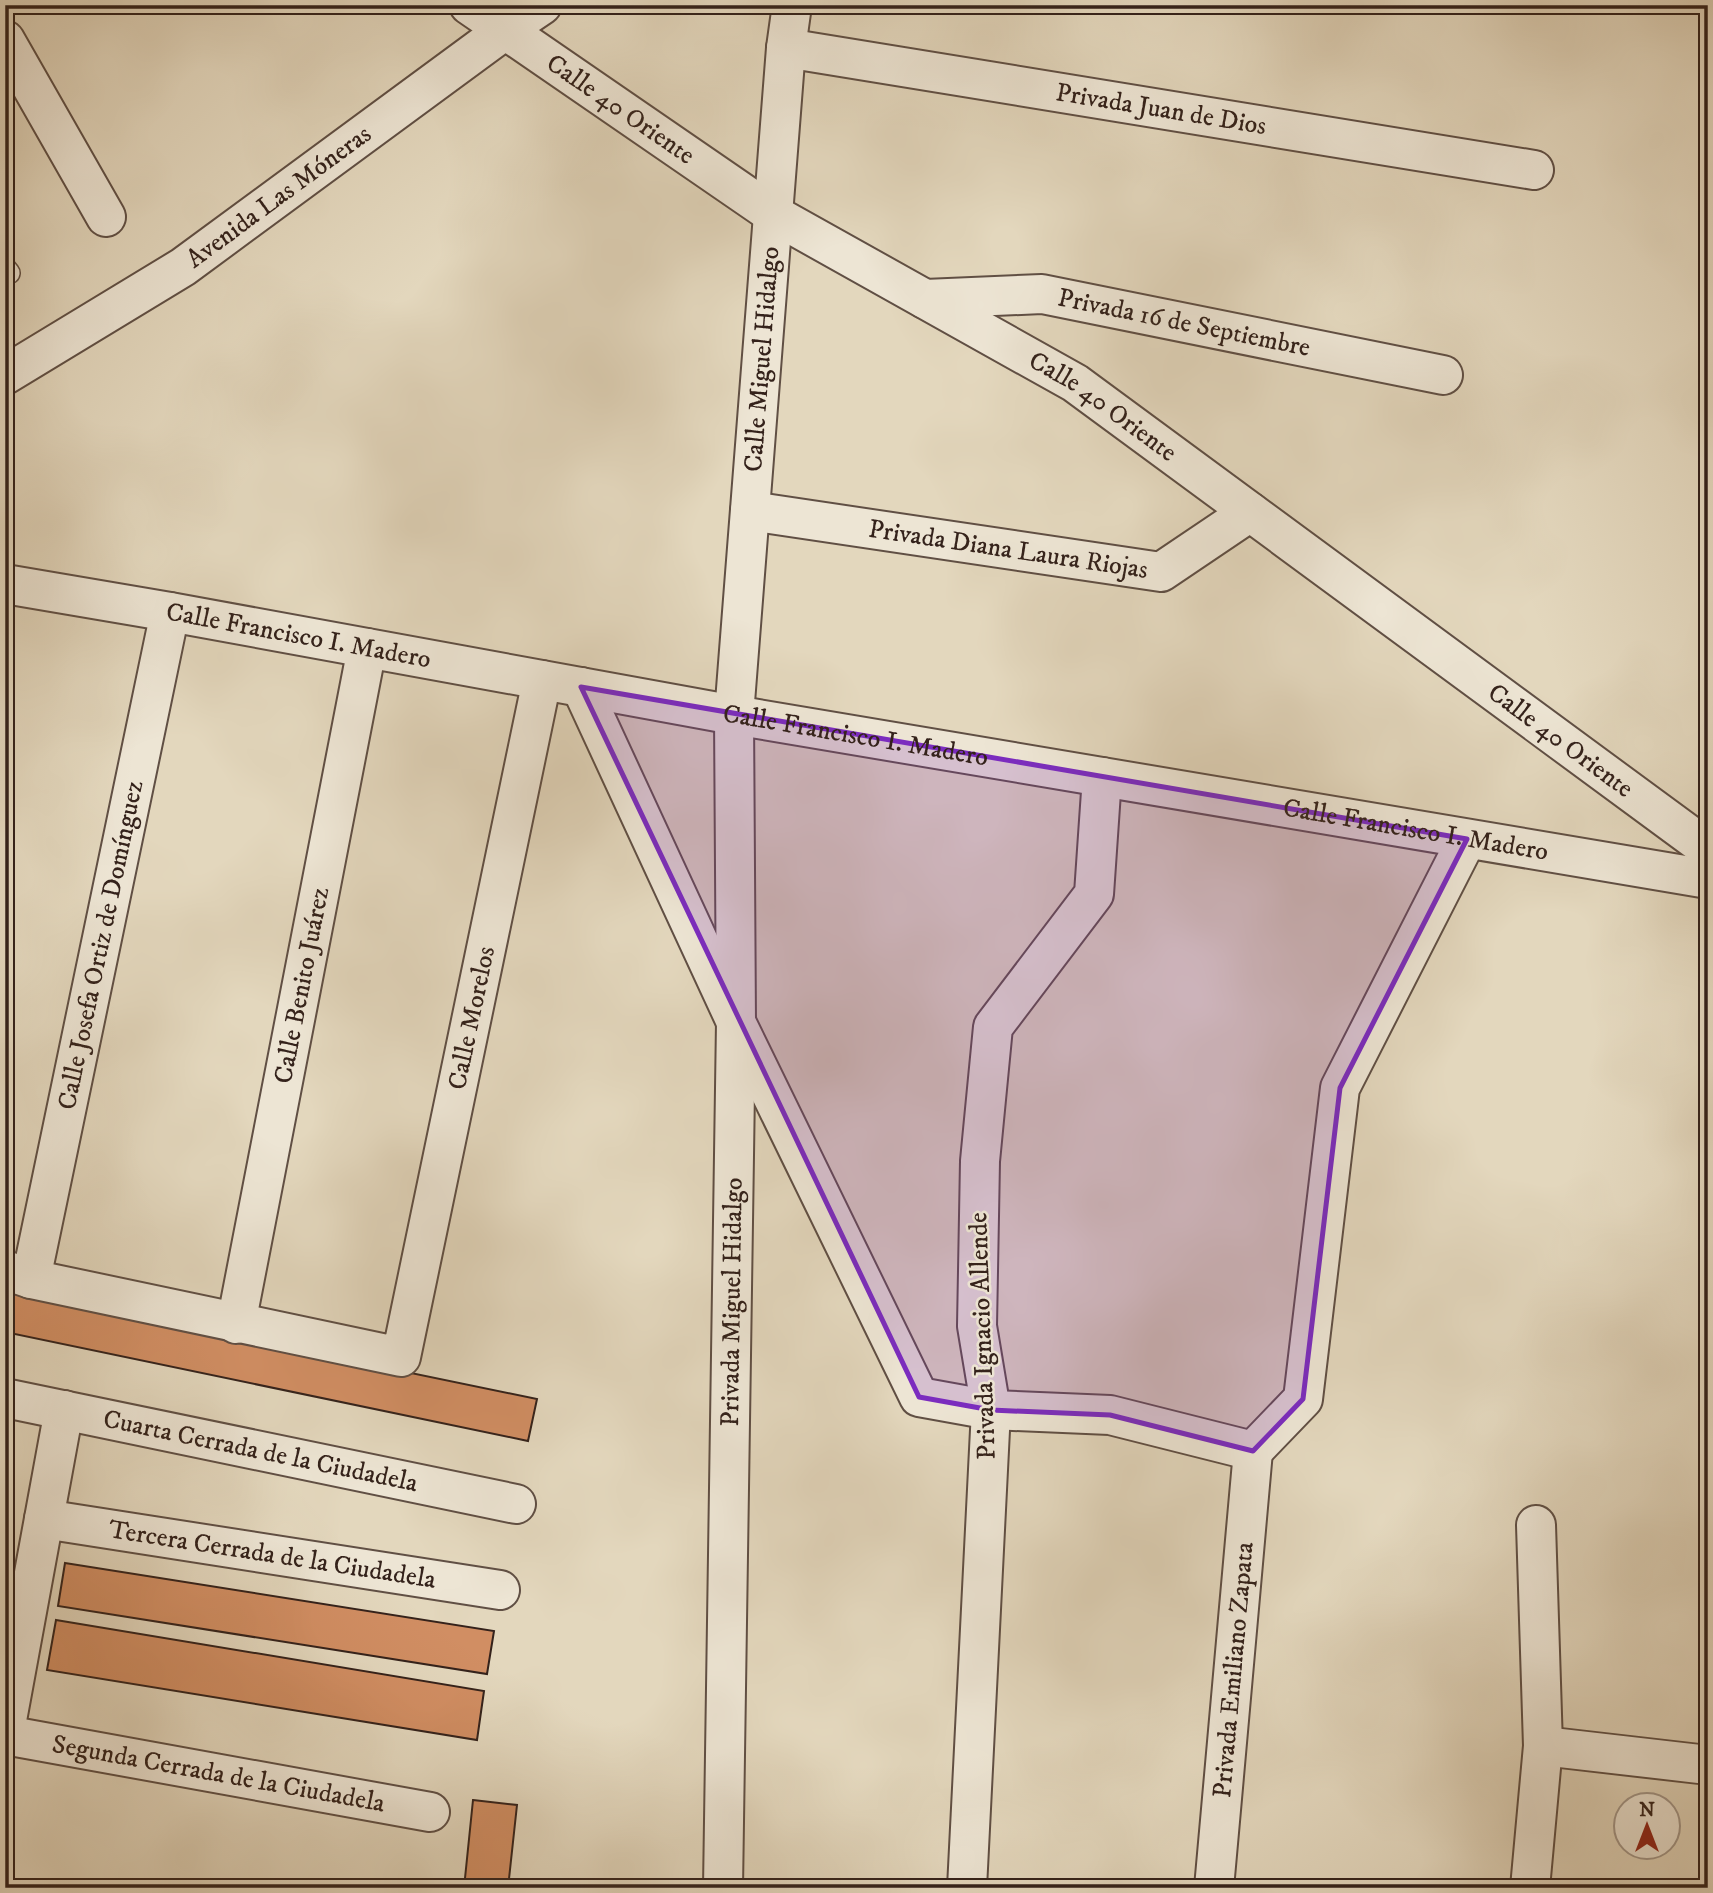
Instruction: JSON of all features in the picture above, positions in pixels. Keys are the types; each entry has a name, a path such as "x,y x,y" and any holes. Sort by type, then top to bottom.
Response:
{"street":[{"name":"Calle 40 Oriente","path":"470,5 773,214 1075,383 1708,849"},
{"name":"Avenida Las Móneras","path":"5,375 183,267 542,5"},
{"name":"Calle Miguel Hidalgo","path":"734,715 786,48 792,5"},
{"path":"5,40 106,217"},
{"name":"Privada Juan de Dios","path":"786,48 1534,170"},
{"name":"Privada 16 de Septiembre","path":"925,299 1042,294 1443,375"},
{"name":"Privada Diana Laura Riojas","path":"750,511 1161,572 1250,512"},
{"name":"Calle Francisco I. Madero","path":"5,584 734,715 1708,879"},
{"name":"Calle Josefa Ortiz de Domínguez","path":"18,1275 170,612"},
{"name":"Calle Benito Juárez","path":"236,1324 367,648"},
{"name":"Calle Morelos","path":"236,1324 401,1357 542,680"},
{"path":"581,687 736,1022 919,1397 990,1410 1110,1415 1253,1451 1303,1399 1340,1088 1467,839"},
{"name":"Privada Miguel Hidalgo","path":"723,1888 736,1022 734,715"},
{"name":"Privada Ignacio Allende","path":"967,1888 990,1410 977,1326 979,1161 993,1027 1094,894 1102,777"},
{"path":"18,1275 236,1324"},
{"name":"Cuarta Cerrada de la Ciudadela","path":"5,1398 516,1504"},
{"path":"5,1733 64,1410"},
{"name":"Privada Emiliano Zapata","path":"1214,1888 1253,1451"},
{"name":"Tercera Cerrada de la Ciudadela","path":"44,1519 500,1590"},
{"path":"1530,1888 1543,1746 1536,1525"},
{"name":"Segunda Cerrada de la Ciudadela","path":"5,1733 430,1812"},
{"path":"1543,1746 1708,1765"}],"highlighted area":[{"path":"581,687 1467,839 1340,1088 1303,1399 1253,1451 1110,1415 991,1410 919,1397"}],"building":[{"path":"5,1289 537,1399 528,1441 5,1332"},
{"path":"65,1563 494,1631 487,1674 58,1606"},
{"path":"56,1620 484,1691 477,1740 47,1670"},
{"path":"473,1800 517,1805 508,1888 464,1888"}]}
